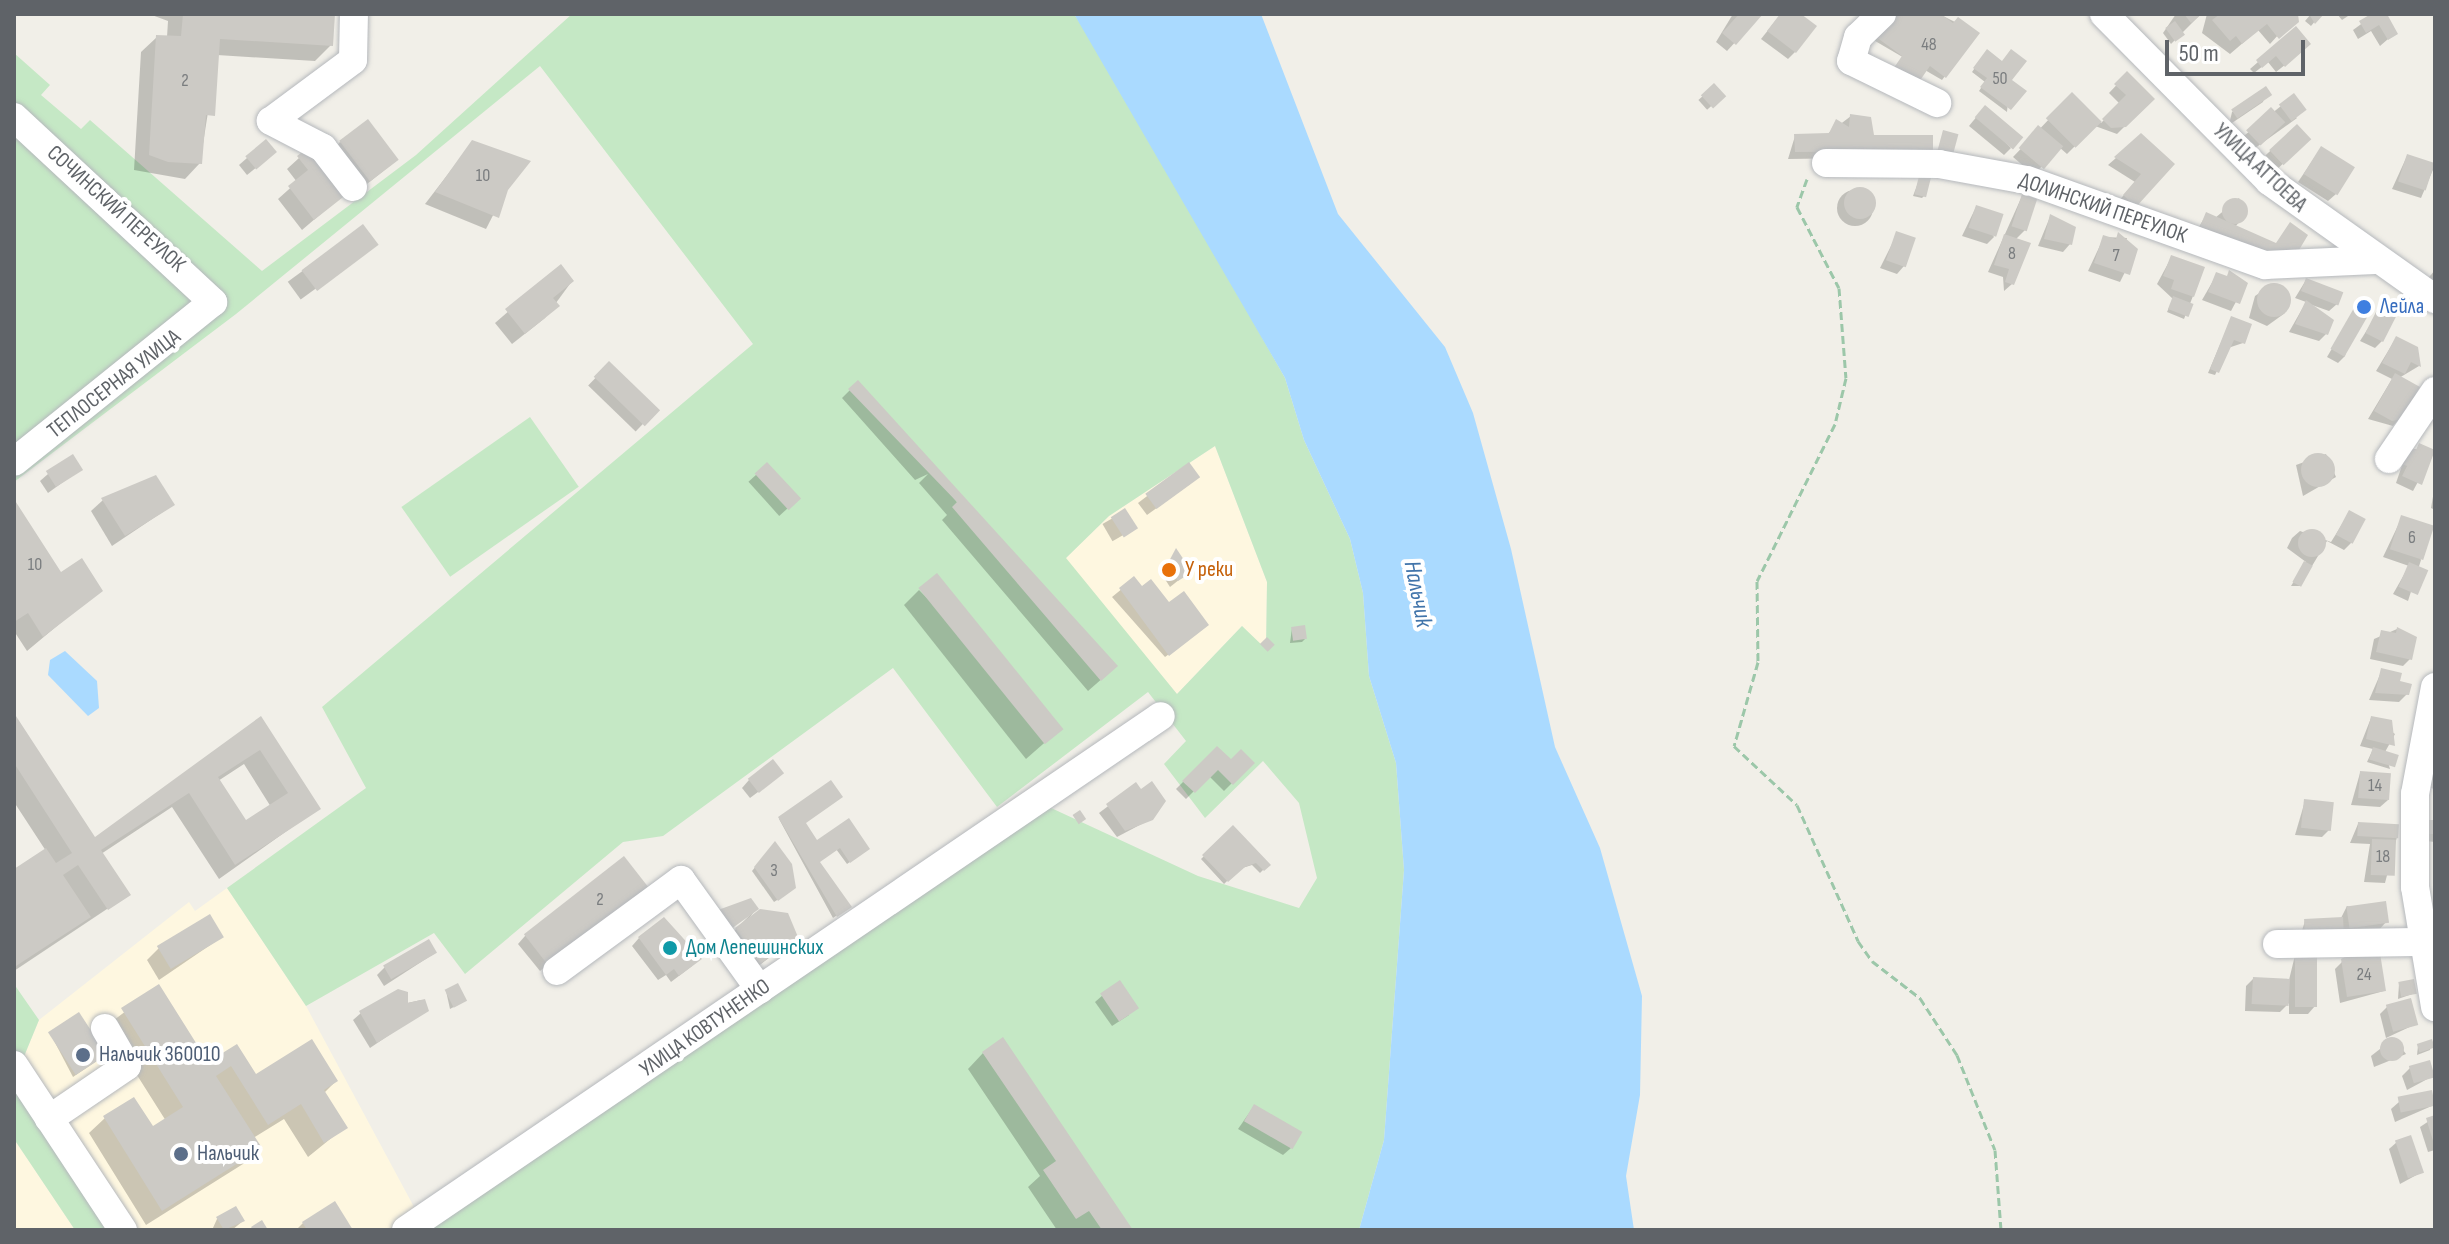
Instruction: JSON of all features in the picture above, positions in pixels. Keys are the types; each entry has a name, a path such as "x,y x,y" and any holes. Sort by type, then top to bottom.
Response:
{"street":[{"path":"353,187 323,148 271,121 353,60 354,14"},
{"path":"1882,14 1858,37 1851,61 1937,103"},
{"name":"УЛИЦА АТТОЕВА","path":"2104,14 2269,181 2375,260 2435,299"},
{"name":"СОЧИНСКИЙ ПЕРЕУЛОК","path":"14,117 212,305"},
{"name":"ДОЛИНСКИЙ ПЕРЕУЛОК","path":"1826,163 1939,164 2027,180 2265,265 2375,260"},
{"name":"ТЕПЛОСЕРНАЯ УЛИЦА","path":"14,462 212,305"},
{"path":"2389,459 2435,391"},
{"path":"2435,687 2415,794 2420,942 2435,1007"},
{"name":"УЛИЦА КОВТУНЕНКО","path":"406,1230 1161,716"},
{"path":"557,971 681,880 760,990"},
{"path":"2277,944 2420,942"},
{"path":"49,1119 127,1066 105,1028"},
{"path":"15,1070 123,1230"}],"path":[{"path":"1826,163 1810,174 1797,207 1839,288 1846,378 1835,424 1757,581 1758,662 1734,746 1797,805 1858,941 1872,961 1920,998 1949,1042 1995,1150 2001,1230"}],"shaded area":[{"name":"У реки","path":"1215,446 1267,582 1266,651 1242,626 1177,694 1065,559 1109,516"},
{"path":"227,888 306,1006 421,1220 406,1230 123,1230 18,1071 39,1020 189,902 195,911"},
{"path":"14,1139 75,1230 14,1230"}],"green space":[{"path":"572,14 1074,14 1111,71 1285,378 1304,440 1350,539 1363,593 1369,676 1396,763 1404,870 1384,1140 1359,1230 406,1230 1036,801 1198,876 1299,908 1317,878 1299,803 1263,761 1205,818 1164,764 1186,741 1148,692 997,807 893,668 663,836 623,842 465,974 434,933 306,1006 227,888 366,788 322,707 753,344 540,66 236,314 14,482 14,53 50,85 41,95 81,129 90,120 262,271 416,155","holes":["1215,446 1267,582 1266,649 1242,626 1177,694 1066,558 1109,516"]},
{"path":"530,417 579,487 450,577 401,507"},
{"path":"14,984 39,1020 18,1071 123,1230 75,1230 14,1139"}],"water":[{"path":"1074,14 1261,14 1338,214 1445,347 1473,413 1511,549 1555,747 1600,848 1642,996 1640,1095 1626,1176 1634,1230 1359,1230 1384,1140 1404,870 1396,763 1369,676 1363,593 1350,539 1304,440 1285,378"},
{"path":"65,651 97,681 99,708 88,716 48,675 50,660"}],"building":[{"path":"183,14 335,14 333,46 220,39 215,116 206,115 202,164 168,162 149,155 156,35 181,36"},
{"path":"1739,14 1763,14 1736,45 1722,33"},
{"path":"1780,14 1801,14 1817,26 1796,53 1767,31"},
{"path":"1898,14 1941,14 1953,23 1958,17 1980,33 1946,78 1930,66 1914,89 1891,72 1902,56 1872,34"},
{"path":"2184,14 2202,14 2191,23"},
{"path":"2220,14 2298,14 2299,22 2279,39 2267,24 2242,44 2236,36 2230,41 2212,20"},
{"path":"2309,14 2324,14 2315,24"},
{"path":"2371,14 2387,14 2398,34 2388,40 2379,25 2366,33 2359,21"},
{"path":"2175,21 2185,35 2175,42 2165,28"},
{"path":"2296,26 2311,44 2285,67 2276,56 2262,68 2256,60"},
{"path":"1987,49 2002,61 2011,49 2027,61 2012,80 2027,91 2011,110 1980,87 1987,78 1973,68"},
{"path":"2127,71 2155,99 2126,127 2111,128 2102,119 2126,95 2114,84"},
{"path":"1714,83 1726,96 1713,108 1701,95"},
{"path":"2266,86 2272,95 2237,119 2231,109"},
{"path":"2072,92 2102,122 2076,148 2046,118"},
{"path":"2294,93 2307,110 2291,121 2279,104"},
{"path":"1985,105 2023,137 2013,149 1975,117"},
{"path":"2271,107 2285,122 2260,146 2246,130"},
{"path":"1850,114 1871,117 1874,135 1933,135 1933,151 1795,152 1794,134 1829,133 1836,119 1849,127"},
{"path":"368,119 399,160 370,181 339,141"},
{"path":"2297,124 2311,139 2284,165 2269,150"},
{"path":"2038,125 2063,146 2044,169 2019,148"},
{"path":"1943,130 1958,134 1952,157 1937,153"},
{"path":"2141,133 2175,164 2136,207 2123,195 2141,174 2114,157"},
{"path":"266,139 277,152 256,169 245,156"},
{"path":"472,140 531,161 508,190 499,218 435,192"},
{"path":"2321,146 2355,167 2337,195 2304,174"},
{"path":"309,147 347,194 314,220 288,186 308,170 297,156"},
{"path":"2407,154 2435,163 2426,191 2398,182"},
{"path":"1920,172 1932,175 1926,197 1914,194"},
{"path":"1860,187 1871,192 1876,203 1871,214 1860,219 1849,214 1844,203 1849,192"},
{"path":"2022,194 2037,199 2027,231 2011,226"},
{"path":"2235,198 2244,202 2248,211 2244,220 2235,224 2226,220 2222,211 2226,202"},
{"path":"1976,205 2004,214 1996,237 1969,228"},
{"path":"2206,212 2276,243 2290,222 2308,235 2293,260 2199,229"},
{"path":"2050,214 2076,227 2072,245 2044,239"},
{"path":"363,224 379,245 317,291 302,270"},
{"path":"1896,231 1916,238 1906,267 1886,260"},
{"path":"2118,232 2138,249 2130,275 2094,263 2103,235 2116,239"},
{"path":"2004,234 2031,243 2014,285 2005,282 2009,269 1994,265"},
{"path":"2171,255 2205,267 2194,297 2171,289 2174,280 2163,276"},
{"path":"561,264 574,281 553,298 560,306 525,334 505,309"},
{"path":"2229,270 2248,283 2240,304 2208,292 2216,272 2227,276"},
{"path":"2306,278 2343,292 2338,305 2301,291"},
{"path":"2274,283 2286,288 2291,300 2286,312 2274,317 2262,312 2257,300 2262,288"},
{"path":"2173,296 2194,304 2189,317 2168,309"},
{"path":"2306,300 2334,320 2328,335 2295,324"},
{"path":"2358,301 2372,309 2344,357 2330,349"},
{"path":"2378,308 2396,317 2383,342 2365,333"},
{"path":"2231,316 2252,324 2245,344 2234,340 2219,373 2210,369"},
{"path":"2396,336 2418,347 2421,367 2411,362 2405,374 2382,363"},
{"path":"609,361 660,410 645,426 594,377"},
{"path":"2395,373 2420,387 2402,419 2392,421 2374,411"},
{"path":"858,380 1118,666 1101,681 952,507 957,502 848,389"},
{"path":"2419,443 2435,450 2422,485 2402,476 2407,466 2400,463 2407,446 2416,450"},
{"path":"2318,453 2330,458 2335,470 2330,482 2318,487 2306,482 2301,470 2306,458"},
{"path":"73,454 83,470 56,487 46,471"},
{"path":"767,462 801,499 789,510 755,474"},
{"path":"1189,462 1200,477 1156,509 1145,494"},
{"path":"156,475 175,505 125,536 101,498"},
{"path":"14,499 61,572 82,558 103,591 43,637 28,613 14,622"},
{"path":"1125,508 1138,528 1124,537 1111,517"},
{"path":"2349,510 2366,519 2353,544 2336,535"},
{"path":"2401,515 2434,526 2423,560 2390,549"},
{"path":"2312,529 2322,533 2326,543 2322,553 2312,557 2302,553 2298,543 2302,533"},
{"path":"1176,548 1192,572 1178,581 1167,565"},
{"path":"2304,561 2313,566 2301,587 2292,582"},
{"path":"2409,562 2428,570 2418,595 2398,587"},
{"path":"937,573 1063,729 1045,744 918,588"},
{"path":"1134,576 1142,586 1151,579 1169,602 1184,591 1209,625 1169,656 1119,588"},
{"path":"1305,625 1307,639 1293,641 1291,627"},
{"path":"2397,627 2417,637 2412,660 2376,652 2381,630 2396,633"},
{"path":"1267,637 1275,645 1268,652 1260,644"},
{"path":"2381,668 2402,673 2400,681 2412,684 2409,695 2375,693"},
{"path":"14,713 95,837 261,716 321,809 235,865 189,793 101,850 131,895 108,910 78,865 63,875 91,917 16,966 14,869 46,848 56,863 72,853 14,763","holes":["260,750 288,793 246,820 218,777"]},
{"path":"2371,716 2392,720 2395,746 2366,739"},
{"path":"2435,741 2435,789 2425,787"},
{"path":"1217,746 1231,759 1241,749 1255,763 1233,785 1218,770 1195,793 1182,781"},
{"path":"2373,747 2399,755 2395,767 2369,759"},
{"path":"773,759 784,773 759,793 748,779"},
{"path":"2360,771 2391,773 2389,800 2358,798"},
{"path":"831,780 843,797 806,823 817,840 849,818 870,849 850,863 840,848 820,862 852,907 837,917 778,817"},
{"path":"1152,781 1166,801 1153,820 1125,831 1106,804 1136,782 1141,789"},
{"path":"2304,799 2334,802 2331,831 2301,828"},
{"path":"1080,810 1086,819 1079,824 1073,815"},
{"path":"2424,820 2435,820 2435,834 2424,834"},
{"path":"2358,822 2399,824 2398,838 2357,836"},
{"path":"1233,825 1271,865 1264,871 1256,863 1245,867 1228,882 1202,855"},
{"path":"2372,839 2396,840 2395,876 2371,875"},
{"path":"775,841 792,864 796,888 778,901 754,867"},
{"path":"624,856 648,887 548,965 524,934"},
{"path":"751,898 759,909 731,929 718,910"},
{"path":"2386,901 2389,923 2349,928 2346,907"},
{"path":"760,909 788,913 798,937 760,964 735,928"},
{"path":"210,914 224,937 171,969 157,946"},
{"name":"Дом Лепешинских","path":"664,917 702,959 679,976 674,969 666,975 638,937"},
{"path":"2343,917 2344,934 2305,936 2304,919"},
{"path":"429,939 437,953 391,979 383,966"},
{"path":"2295,949 2317,949 2317,1007 2295,1007"},
{"path":"2356,951 2380,953 2386,991 2347,997 2341,959"},
{"path":"2253,977 2290,979 2289,1006 2252,1004"},
{"path":"2414,979 2417,994 2401,997 2398,982"},
{"path":"1120,980 1139,1008 1119,1022 1100,993"},
{"path":"458,983 467,1001 454,1008 445,990"},
{"path":"159,984 208,1062 237,1044 256,1074 312,1039 338,1081 324,1090 348,1128 324,1143 301,1104 268,1125 231,1066 216,1076 262,1148 162,1211 103,1116 134,1097 153,1126 183,1107 121,1008"},
{"path":"398,989 408,992 408,1003 425,999 429,1011 377,1043 359,1011"},
{"path":"2411,998 2418,1025 2393,1032 2386,1005"},
{"path":"79,1012 107,1055 76,1075 48,1032"},
{"path":"1003,1037 1133,1230 1102,1230 1089,1211 1076,1219 1043,1170 1056,1161 982,1052"},
{"path":"2392,1037 2403,1044 2404,1049 2397,1060 2392,1061 2381,1054 2380,1049 2387,1038"},
{"path":"2432,1039 2435,1048 2420,1053 2417,1044"},
{"path":"2430,1060 2435,1077 2414,1083 2409,1066"},
{"path":"2432,1090 2435,1106 2401,1112 2398,1097"},
{"path":"1254,1104 1302,1132 1292,1149 1244,1121"},
{"path":"2435,1115 2435,1144 2434,1144 2426,1118"},
{"path":"2411,1135 2424,1173 2408,1178 2395,1141"},
{"path":"335,1201 353,1230 307,1230 302,1222"},
{"path":"236,1206 245,1221 224,1230 216,1217"},
{"path":"262,1220 268,1230 253,1230 251,1227"}],"place":[{"name":"Лейла","path":"2364,307"},
{"name":"У реки","path":"1169,570"},
{"name":"Дом Лепешинских","path":"670,948"},
{"name":"Нальчик 360010","path":"83,1055"},
{"name":"Нальчик","path":"181,1154"}]}
